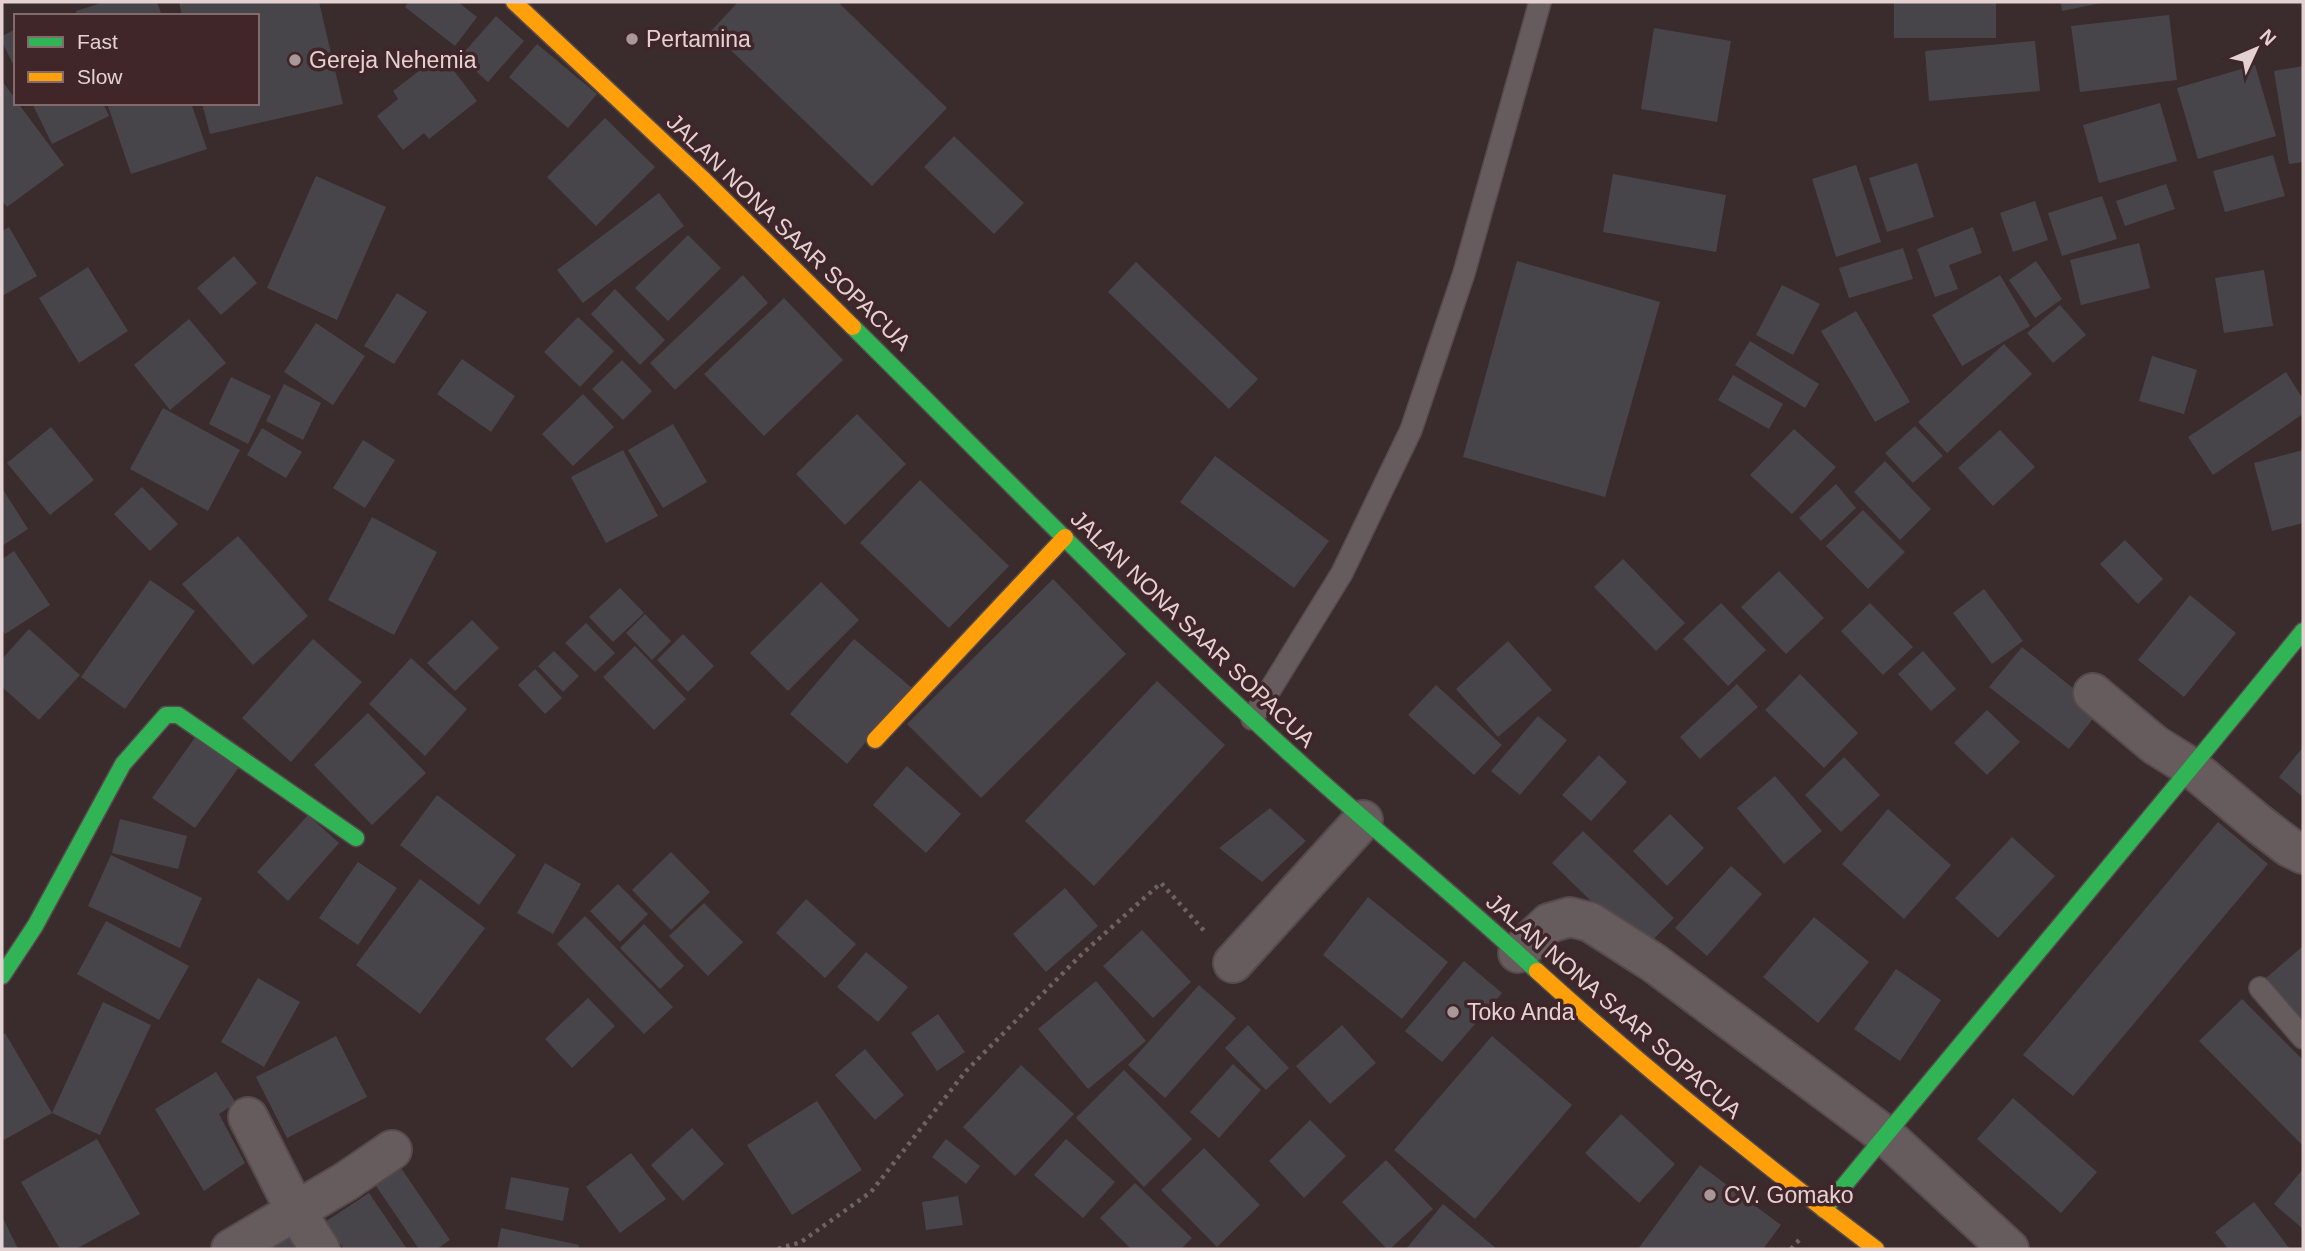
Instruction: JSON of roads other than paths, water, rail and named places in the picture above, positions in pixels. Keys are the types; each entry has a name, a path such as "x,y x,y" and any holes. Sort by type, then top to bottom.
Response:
{"main road":[{"name":"JALAN NONA SAAR SOPACUA","path":"514,2 595,74 784,256 1065,537 1252,719 1604,1031 1731,1137 1876,1249"},
{"path":"875,740 1065,537"},
{"path":"1824,1210 2303,631"},
{"path":"2,976 35,926 123,764 166,716 178,715 356,838"}],"street":[{"path":"2093,693 2155,745 2192,768 2259,824 2289,847 2303,854"},
{"path":"1233,963 1363,820"},
{"path":"1518,953 1549,923 1570,917 1590,922 1654,963 1886,1136 2008,1249"},
{"path":"248,1117 295,1210 320,1249"},
{"path":"231,1249 345,1182 392,1150"}],"lane":[{"path":"1252,719 1342,573 1411,430 1464,273 1540,2"},
{"path":"2260,988 2303,1038"}],"place":[{"name":"Pertamina","path":"632,39"},
{"name":"Gereja Nehemia","path":"295,60"},
{"name":"Toko Anda","path":"1453,1012"},
{"name":"CV. Gomako","path":"1710,1195"}]}
